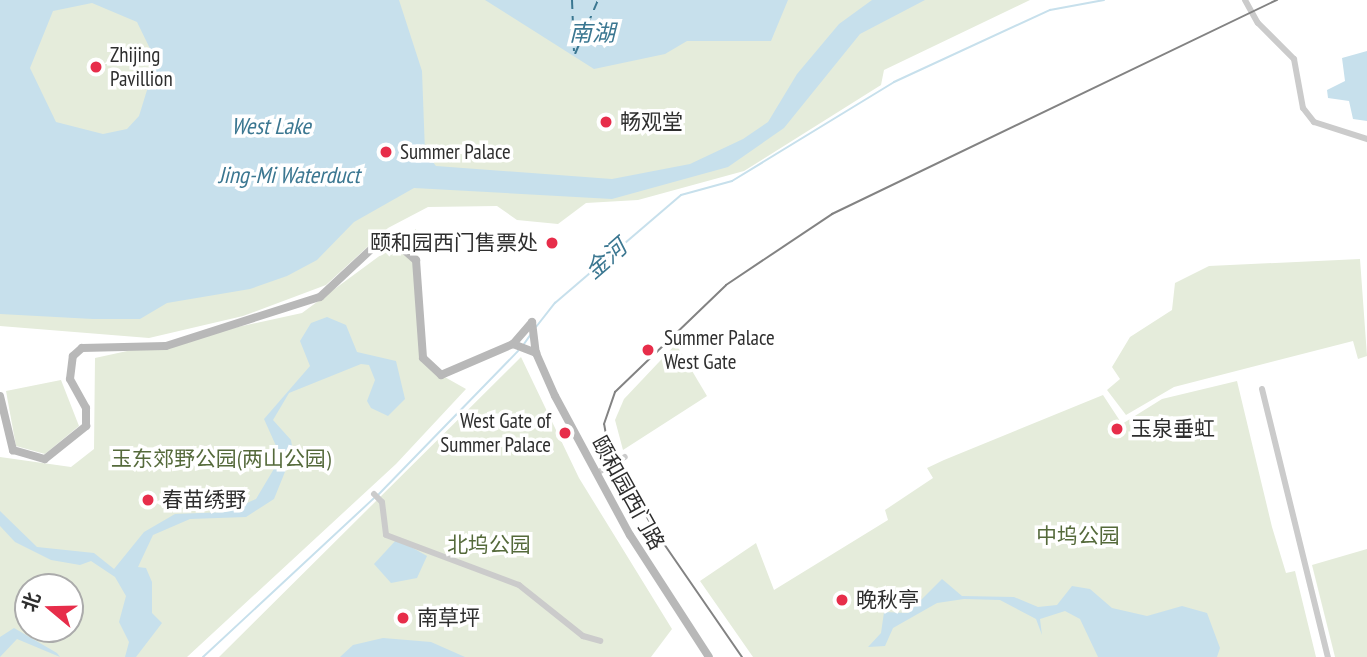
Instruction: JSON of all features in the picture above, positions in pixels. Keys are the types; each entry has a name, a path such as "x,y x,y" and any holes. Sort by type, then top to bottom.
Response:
{"street":[{"path":"1245,0 1258,23 1294,58 1303,108 1314,122 1367,139"},
{"path":"0,396 13,450 45,459 86,426 86,408 70,379 73,356 82,348 166,346 317,298 378,243 395,242 416,260 423,358 441,375 517,348 536,353"},
{"name":"颐和园西门路","path":"517,348 532,326 536,353 597,473 709,657"},
{"path":"1262,390 1328,657"},
{"path":"597,473 625,457"},
{"path":"376,496 386,535 519,585 583,636 600,641"}],"green space":[{"name":"Summer Palace","path":"0,0 1030,0 884,70 881,85 744,171 638,200 586,203 558,224 517,220 497,206 428,207 388,228 326,285 243,316 149,338 0,326"},
{"name":"玉东郊野公园(两山公园)","path":"416,229 427,367 466,389 396,464 187,657 0,657 0,457 71,467 94,449 95,358 302,313"},
{"path":"1360,259 1367,356 1358,359 1353,341 1174,387 1126,415 1107,390 1120,379 1112,367 1130,337 1172,310 1175,283 1209,266"},
{"path":"676,344 707,396 623,450 615,420 624,399"},
{"name":"北坞公园","path":"521,357 579,478 672,629 651,657 219,657"},
{"path":"61,380 79,426 45,454 16,446 6,391"},
{"name":"中坞公园","path":"1237,381 1272,527 1286,573 1295,571 1316,657 753,657 700,581 756,543 774,590 888,520 885,510 933,478 927,468 944,460 1103,395 1122,424 1162,399"},
{"path":"1367,549 1367,657 1335,657 1312,565"}],"water":[{"name":"West Lake","path":"0,0 399,0 422,71 425,152 436,166 612,179 690,164 743,139 768,122 797,74 839,24 872,0 925,0 860,34 784,128 728,167 612,199 414,188 354,222 317,260 287,276 250,289 167,303 140,319 0,314","holes":["92,3 137,22 156,61 139,116 127,129 103,134 56,122 30,68 53,11"]},
{"name":"南湖","path":"485,0 788,0 771,41 687,41 665,54 594,69"},
{"path":"1367,51 1367,121 1353,119 1349,101 1328,98 1327,90 1345,81 1342,58"},
{"path":"327,317 346,325 357,352 396,361 405,399 388,416 371,408 367,401 375,380 369,365 361,364 289,393 273,420 291,440 293,452 274,499 246,517 190,519 153,535 138,567 146,568 152,582 152,613 162,623 136,657 125,657 129,642 119,622 126,596 115,577 91,561 80,565 51,560 15,542 0,526 0,511 37,547 94,553 114,569 144,532 175,514 226,512 256,499 281,457 264,419 310,366 300,341 311,323"},
{"path":"397,539 427,556 417,578 391,583 374,564"},
{"path":"942,579 962,596 1014,597 1038,607 1057,605 1072,586 1090,589 1112,608 1147,616 1182,606 1207,613 1220,648 1217,657 1098,657 1080,619 1065,611 1040,619 1042,635 1036,619 1000,600 964,599 937,603 893,628 885,646 868,647 881,633 884,612 908,613"},
{"path":"14,628 14,642 0,657 0,637"},
{"path":"383,638 431,642 465,657 340,657 353,645"},
{"path":"27,643 40,643 60,657"}],"waterway":[{"name":"金河","path":"536,327 555,303 681,195 732,181 894,82 1050,10 1104,0"},
{"name":"金河","path":"524,344 531,334"},
{"name":"金河","path":"378,495 518,351"},
{"name":"金河","path":"203,657 374,498"}],"ferry route":[{"path":"572,0 574,51"},
{"path":"575,54 598,0"}],"tram line":[{"path":"742,657 653,528 608,446 604,424 615,392 726,285 832,214 1277,0"}],"place":[{"name":"Zhijing Pavillion","path":"96,67"},
{"name":"畅观堂","path":"606,122"},
{"name":"Summer Palace","path":"386,152"},
{"name":"颐和园西门售票处","path":"552,243"},
{"name":"Summer Palace West Gate","path":"648,350"},
{"name":"玉泉垂虹","path":"1117,429"},
{"name":"West Gate of Summer Palace","path":"565,433"},
{"name":"春苗绣野","path":"148,500"},
{"name":"晚秋亭","path":"842,600"},
{"name":"南草坪","path":"403,618"}],"water label":[{"name":"Jing-Mi Waterduct","path":"289,175"}]}
